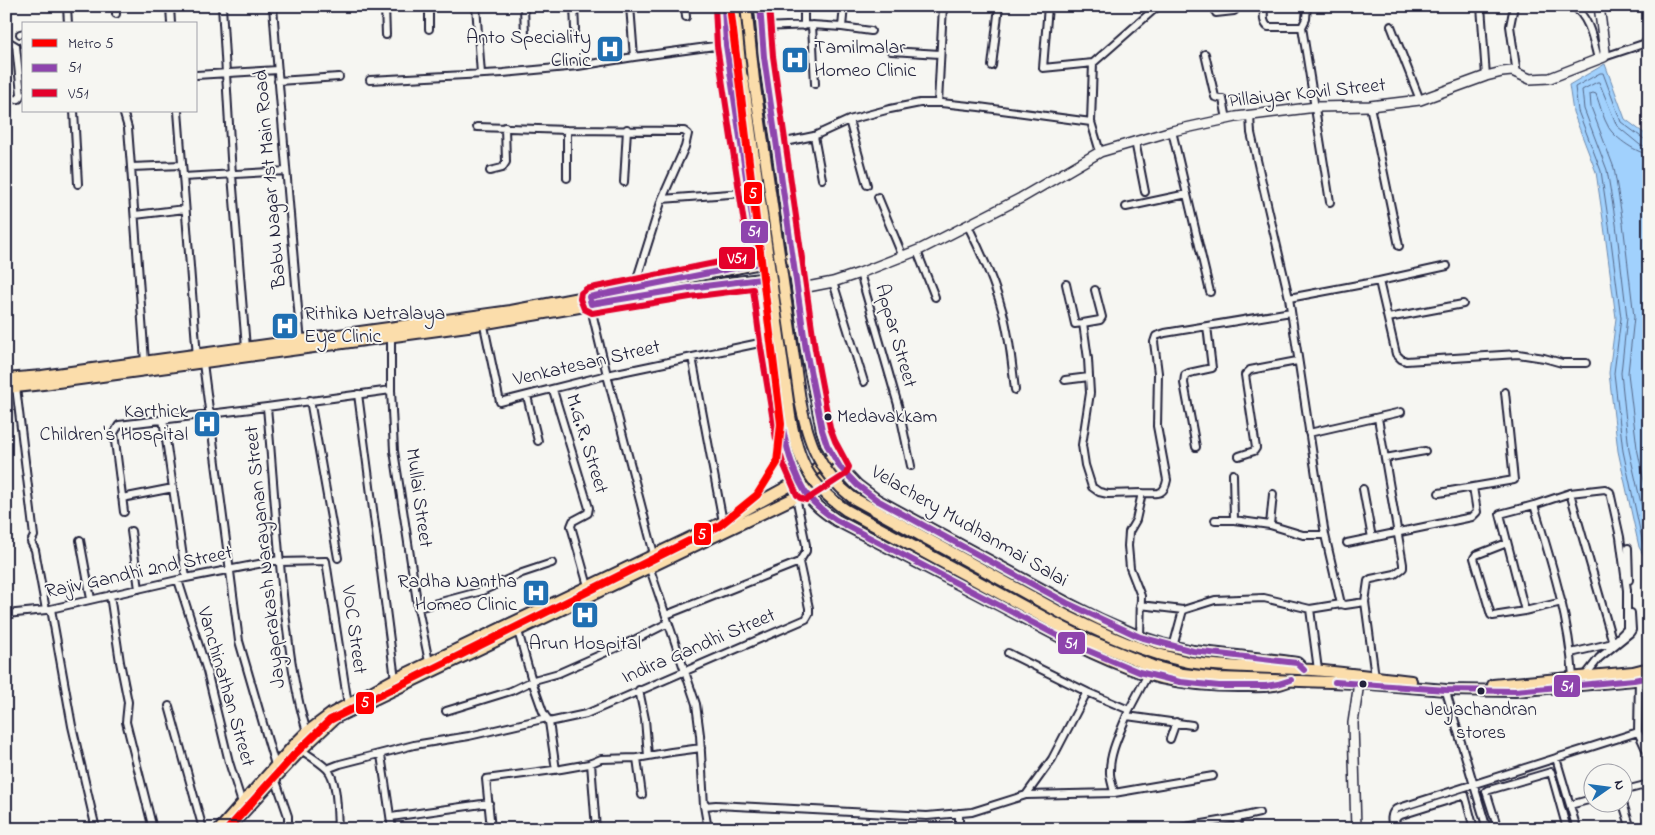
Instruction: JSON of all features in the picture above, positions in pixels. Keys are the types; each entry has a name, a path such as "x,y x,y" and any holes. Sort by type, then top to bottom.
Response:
{"main road":[{"path":"724,6 723,45 759,263"},
{"path":"734,6 790,416 798,453 807,472 822,492 846,510 1060,626 1115,652 1169,671 1218,678 1359,683 1446,690 1503,688 1642,676 1649,668"},
{"path":"746,6 754,80 800,400 809,436 820,463 839,487 853,498 1065,615 1119,640 1146,650 1187,661 1237,667 1318,670 1442,684 1503,688 1584,676 1642,676"},
{"name":"Velachery Mudhanmai Salai","path":"760,6 776,144 813,388 827,445 840,467 857,485 877,500 1049,594 1101,620 1140,637 1173,647 1206,653 1297,663 1304,670"},
{"path":"747,196 783,193"},
{"path":"590,300 634,288 793,257"},
{"path":"11,387 144,362 199,360 246,348 390,337 590,300 761,279 795,271"},
{"path":"761,279 769,341 790,459 805,491 820,510 1074,643 1124,666 1189,684 1265,687 1279,686 1291,680"},
{"path":"6,379 42,380 482,320"},
{"path":"778,393 813,388"},
{"path":"228,829 275,778 307,732 332,714 395,679 724,522 800,480 834,456"},
{"path":"220,829 275,765 335,718 796,497 840,467"}],"street":[{"path":"67,6 68,22"},
{"path":"116,6 116,14"},
{"path":"170,6 171,22"},
{"path":"222,6 232,175 246,348"},
{"name":"Babu Nagar 1st Main Road","path":"274,6 278,81 301,345"},
{"path":"385,6 386,35"},
{"path":"429,6 429,29"},
{"path":"476,6 482,74"},
{"path":"524,6 525,36"},
{"path":"574,6 574,29"},
{"path":"630,6 634,57"},
{"path":"685,6 686,17"},
{"path":"370,80 482,74 578,66 723,45 717,6"},
{"path":"804,6 804,26"},
{"path":"842,27 844,6"},
{"path":"938,103 943,6"},
{"path":"992,66 999,6"},
{"path":"1048,6 1043,68 1093,63 1158,6"},
{"path":"1216,13 1234,11 1239,6"},
{"path":"1264,6 1264,20 1268,27 1302,27"},
{"path":"1307,6 1306,19 1302,27 1330,202"},
{"path":"1481,6 1486,76"},
{"path":"1514,6 1510,26 1517,74"},
{"path":"1572,6 1579,10 1589,26 1601,58"},
{"path":"1599,6 1606,52 1601,58"},
{"path":"761,27 812,25 871,31"},
{"path":"812,25 814,84"},
{"path":"1391,26 1420,100"},
{"path":"1601,58 1649,42"},
{"path":"6,43 16,46 21,94 19,99 6,100"},
{"path":"891,51 940,54"},
{"path":"1205,54 1215,97 1223,99 1227,119"},
{"name":"Pillaiyar Kovil Street","path":"797,289 833,282 860,274 917,251 1021,198 1100,152 1135,141 1227,119 1316,107 1370,106 1420,100 1486,76 1512,72 1530,80 1550,78 1601,58"},
{"path":"1093,63 1091,122 1100,152"},
{"path":"198,75 278,70"},
{"path":"278,81 339,77"},
{"path":"776,144 814,136 849,120 890,109 920,104 938,103 979,107 1091,122"},
{"path":"1370,106 1399,246"},
{"path":"74,112 78,184"},
{"path":"123,112 128,128 132,167 144,362"},
{"path":"178,112 199,360 210,414 239,641 275,765"},
{"path":"1250,116 1251,133 1289,298 1325,534 1341,604"},
{"path":"849,120 867,185"},
{"path":"476,126 567,130 627,129 684,131 688,134 685,147 662,199 634,288"},
{"path":"490,171 502,168 506,162 505,127"},
{"path":"624,182 627,129"},
{"path":"567,130 567,178"},
{"path":"1172,131 1210,292"},
{"path":"814,136 822,179"},
{"path":"1135,141 1146,192"},
{"path":"132,167 182,165"},
{"path":"183,177 286,171"},
{"path":"1126,206 1187,194"},
{"path":"662,199 747,196"},
{"path":"878,197 903,257"},
{"path":"135,215 185,209"},
{"path":"968,226 986,264 1003,313 1015,390"},
{"path":"917,251 935,298"},
{"path":"1289,298 1447,266"},
{"name":"Appar Street","path":"860,274 898,406 911,466"},
{"path":"1379,280 1396,354 1401,360 1406,362 1518,354 1562,363 1586,363"},
{"path":"833,282 864,382"},
{"path":"1066,284 1075,324 1100,320 1102,317 1096,290"},
{"path":"590,300 607,375 654,554"},
{"path":"1388,318 1463,304"},
{"path":"1084,323 1090,393 1082,445 1085,465 1092,486 1099,492 1108,494 1160,493 1164,491 1167,480 1157,426 1158,373 1154,338 1164,333 1291,312"},
{"name":"Venkatesan Street","path":"482,320 500,402 607,375 769,341"},
{"path":"1196,447 1184,383 1185,375 1212,368 1206,326"},
{"name":"Mullai Street","path":"390,337 394,451 418,608 430,662"},
{"path":"692,357 724,522"},
{"path":"1239,456 1254,451 1256,448 1245,376 1250,370 1298,361"},
{"path":"1065,380 1089,377"},
{"path":"11,387 34,536 31,542 35,550 96,829"},
{"path":"124,512 114,433 119,425 391,390"},
{"name":"M.G.R. Street","path":"553,390 589,508 588,513 573,521 571,526 588,586"},
{"path":"1439,493 1514,480 1506,392"},
{"path":"358,394 395,679"},
{"path":"527,396 538,441"},
{"path":"310,400 338,558"},
{"name":"Jayaprakash Narayanan Street","path":"267,407 279,561 292,672 307,732"},
{"path":"1309,433 1401,412"},
{"path":"1375,677 1365,602 1368,582 1371,579 1395,574 1402,568 1403,564 1378,418"},
{"path":"163,419 186,578"},
{"path":"1385,458 1425,450"},
{"path":"1233,474 1234,520"},
{"path":"1347,543 1472,517 1477,512 1473,487"},
{"path":"122,498 173,488"},
{"path":"1363,489 1372,538"},
{"path":"1525,611 1500,514 1570,493 1607,489 1610,492 1620,537 1627,590 1627,628 1613,643 1570,652"},
{"path":"1140,637 1141,596 1130,568 1128,546 1129,532 1136,520 1142,493"},
{"path":"1570,493 1613,643"},
{"path":"1270,525 1273,494"},
{"path":"666,615 799,562 806,551 806,545 796,497"},
{"path":"1534,505 1562,602 1573,677"},
{"path":"1215,520 1234,520 1270,525 1304,535 1325,534"},
{"path":"131,531 139,589"},
{"path":"80,540 91,599"},
{"path":"1506,543 1476,555 1474,558 1491,615 1525,611 1562,602"},
{"path":"1584,676 1599,658 1628,636 1632,630 1628,548"},
{"name":"Rajiv Gandhi 2nd Street","path":"6,614 48,609 186,578 279,561 326,561"},
{"name":"VOC Street","path":"326,561 348,705"},
{"name":"Indira Gandhi Street","path":"328,770 340,764 414,745 586,714 639,690 686,672 806,619 809,614 809,608 799,562"},
{"path":"418,608 482,591 522,572 552,563"},
{"path":"649,566 696,704 701,748 704,806 708,829"},
{"name":"Vanchinathan Street","path":"178,580 207,671 229,762 242,803"},
{"path":"110,595 128,702 126,722 153,829"},
{"path":"1140,605 1183,610 1215,600 1264,598 1310,609 1365,602"},
{"path":"1310,609 1318,670"},
{"path":"1173,647 1183,610"},
{"path":"446,711 558,673 668,623"},
{"path":"518,631 532,682 548,720 556,770"},
{"path":"1008,653 1128,713 1192,725"},
{"path":"1114,793 1110,766 1114,749 1128,713 1148,674"},
{"path":"1642,676 1638,732 1649,756"},
{"path":"1356,829 1353,723 1359,683"},
{"path":"639,690 645,719 648,756"},
{"path":"1446,690 1485,828"},
{"path":"1026,795 1052,759 1087,692"},
{"path":"169,706 203,829"},
{"path":"1170,740 1176,722"},
{"path":"1393,829 1391,818 1396,808 1638,732"},
{"path":"298,747 328,770 331,776 338,829"},
{"path":"491,829 486,779 556,770 607,758 637,758 701,748"},
{"path":"381,755 392,829"},
{"path":"637,758 642,795"},
{"path":"1556,758 1577,829"},
{"path":"591,763 596,829"},
{"path":"1498,829 1486,791 1551,772 1567,829"},
{"path":"704,806 812,809 927,816 972,812 1026,795 1114,793 1214,776"},
{"path":"275,778 288,816 288,829"},
{"path":"1632,788 1649,784"},
{"path":"1397,829 1395,820 1398,816 1464,795 1474,829"},
{"path":"1570,805 1582,802"},
{"path":"391,818 489,803"},
{"path":"1626,812 1631,829"},
{"path":"959,813 959,829"},
{"path":"1174,829 1260,813"},
{"path":"1238,818 1238,829"}],"water":[{"path":"1605,64 1625,119 1649,137 1649,565 1639,547 1618,451 1609,373 1616,318 1596,172 1573,112 1569,85"}],"metro line":[{"name":"5","path":"228,829 295,754 330,720 719,526 757,495 777,463 781,424 730,6"}],"transit line":[{"name":"V51","path":"715,6 717,46 749,256 586,289 581,293 580,299 584,309 592,313 753,289 776,439 783,463 797,495 806,500 846,474 849,467 830,428 815,349 773,56 769,6"},
{"name":"51","path":"724,6 726,45 759,263 589,297 591,304 689,288 761,279 788,452 805,492 823,511 836,520 1077,646 1139,672 1180,682 1219,686 1266,686 1291,680"},
{"name":"51","path":"760,6 764,57 806,350 822,430 827,445 840,467 857,485 877,500 1067,603 1140,637 1193,651 1297,663 1304,670"},
{"name":"51","path":"1335,682 1446,690 1515,691 1649,677"}],"place":[{"name":"Anto Speciality Clinic","path":"610,49"},
{"name":"Tamilmalar Homeo Clinic","path":"795,60"},
{"name":"Rithika Netralaya Eye Clinic","path":"285,326"},
{"name":"Medavakkam","path":"828,417"},
{"name":"Karthick Children's Hospital","path":"207,424"},
{"name":"Radha Nantha Homeo Clinic","path":"536,593"},
{"name":"Arun Hospital","path":"585,615"},
{"name":"Jeyachandran stores","path":"1481,691"}]}
